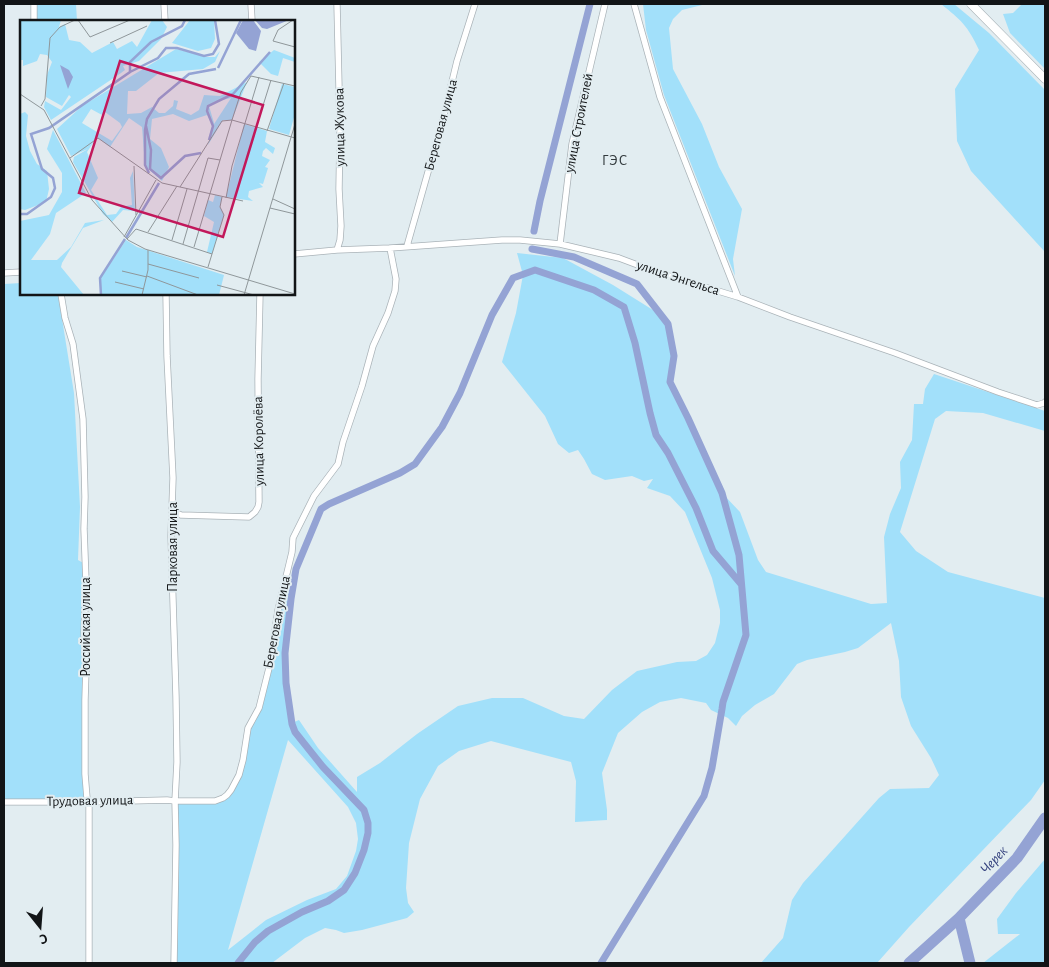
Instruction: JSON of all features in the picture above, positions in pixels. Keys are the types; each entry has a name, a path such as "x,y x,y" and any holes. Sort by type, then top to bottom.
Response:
{"street":[{"path":"34,4 34,20"},
{"path":"164,4 165,20"},
{"path":"251,4 252,20"},
{"name":"улица Жукова","path":"337,4 341,165 339,188 340,240 337,250"},
{"name":"Береговая улица","path":"407,246 443,119 457,61 475,4"},
{"name":"улица Строителей","path":"560,244 572,144 605,4"},
{"path":"634,4 660,97 738,297"},
{"path":"971,4 1045,79"},
{"name":"улица Энгельса","path":"295,254 511,240 560,244 619,258 659,273 738,297 1037,406 1045,402"},
{"name":"Береговая улица","path":"175,801 216,801 227,795 239,775 248,728 259,708 270,664 278,610 292,552 293,538 314,496 338,464 342,442 362,386 373,346 388,313 395,291 396,279 390,248"},
{"path":"4,273 20,272"},
{"name":"Российская улица","path":"61,295 65,318 73,344 83,419 86,582 84,633 86,668 85,774 89,802 89,963"},
{"name":"Парковая улица","path":"166,295 173,478 171,536 177,762 175,801"},
{"name":"улица Королёва","path":"181,516 249,517 258,507 260,295"},
{"path":"172,511 181,516 172,523"},
{"path":"174,963 175,801"},
{"name":"Трудовая улица","path":"4,802 175,801"}],"shaded area":[{"path":"34,4 76,4 77,20 34,20"},
{"path":"643,4 706,4 682,10 673,19 669,28 673,69 702,124 719,167 742,209 733,259 735,276 664,95 646,30"},
{"path":"941,4 954,4 989,33 1045,90 1045,252 971,171 957,141 955,89 979,50 963,24"},
{"path":"1022,4 1045,4 1045,69 1010,33 1003,14 1013,13"},
{"path":"517,253 563,258 613,285 661,315 668,324 674,356 670,382 722,493 740,512 758,560 766,572 871,604 887,603 884,537 890,514 901,488 900,462 912,440 914,404 923,404 925,389 934,374 1045,411 1045,431 983,413 946,411 935,419 900,532 916,551 948,572 1045,598 1045,780 1031,800 877,963 761,963 783,938 792,900 803,883 879,798 890,789 929,788 939,775 911,726 901,697 899,661 891,623 858,648 797,664 774,694 755,705 742,716 736,726 728,718 711,710 706,703 681,698 660,702 642,712 618,733 602,773 607,820 575,822 576,781 571,762 491,741 459,751 438,766 420,799 409,843 406,888 408,903 414,912 407,918 344,933 325,928 305,938 272,963 174,963 175,801 223,798 236,782 246,735 259,708 283,585 293,585 285,653 286,683 292,723 299,720 318,748 357,792 357,777 380,763 417,734 458,706 492,698 523,698 564,716 584,719 612,690 637,671 677,662 696,661 707,655 715,643 720,623 720,610 712,578 685,512 670,496 647,488 653,479 644,481 632,476 605,480 592,474 578,450 569,453 558,444 545,416 502,362 516,313 523,275","holes":["288,740 348,807 356,823 358,839 356,851 347,876 336,889 307,900 266,920 228,950"]},
{"path":"20,283 20,295 58,295 74,393 80,507 78,560 85,564 85,700 89,802 4,802 4,284"},
{"path":"1045,859 1045,963 983,963 1020,934 998,934 997,919"}],"waterway":[{"path":"534,231 590,4"},
{"path":"532,249 574,257 637,284 668,324 674,356 670,382 722,493 739,555 746,635 723,702 712,768 704,796 601,963"},
{"path":"238,963 255,942 268,931 302,912 328,901 344,890 355,873 368,833 368,823 364,810 323,767 295,732 292,724 286,683 285,653 296,569 321,509 400,473 415,464 442,427 460,393 492,315 513,278 535,270 594,290 624,307 635,343 656,435 668,453 696,508 713,551 741,584"},
{"name":"Черек","path":"970,963 959,918 1017,858 1045,818"},
{"name":"Черек","path":"909,963 959,918"}],"district":[{"name":"ГЭС","path":"615,160"}]}
